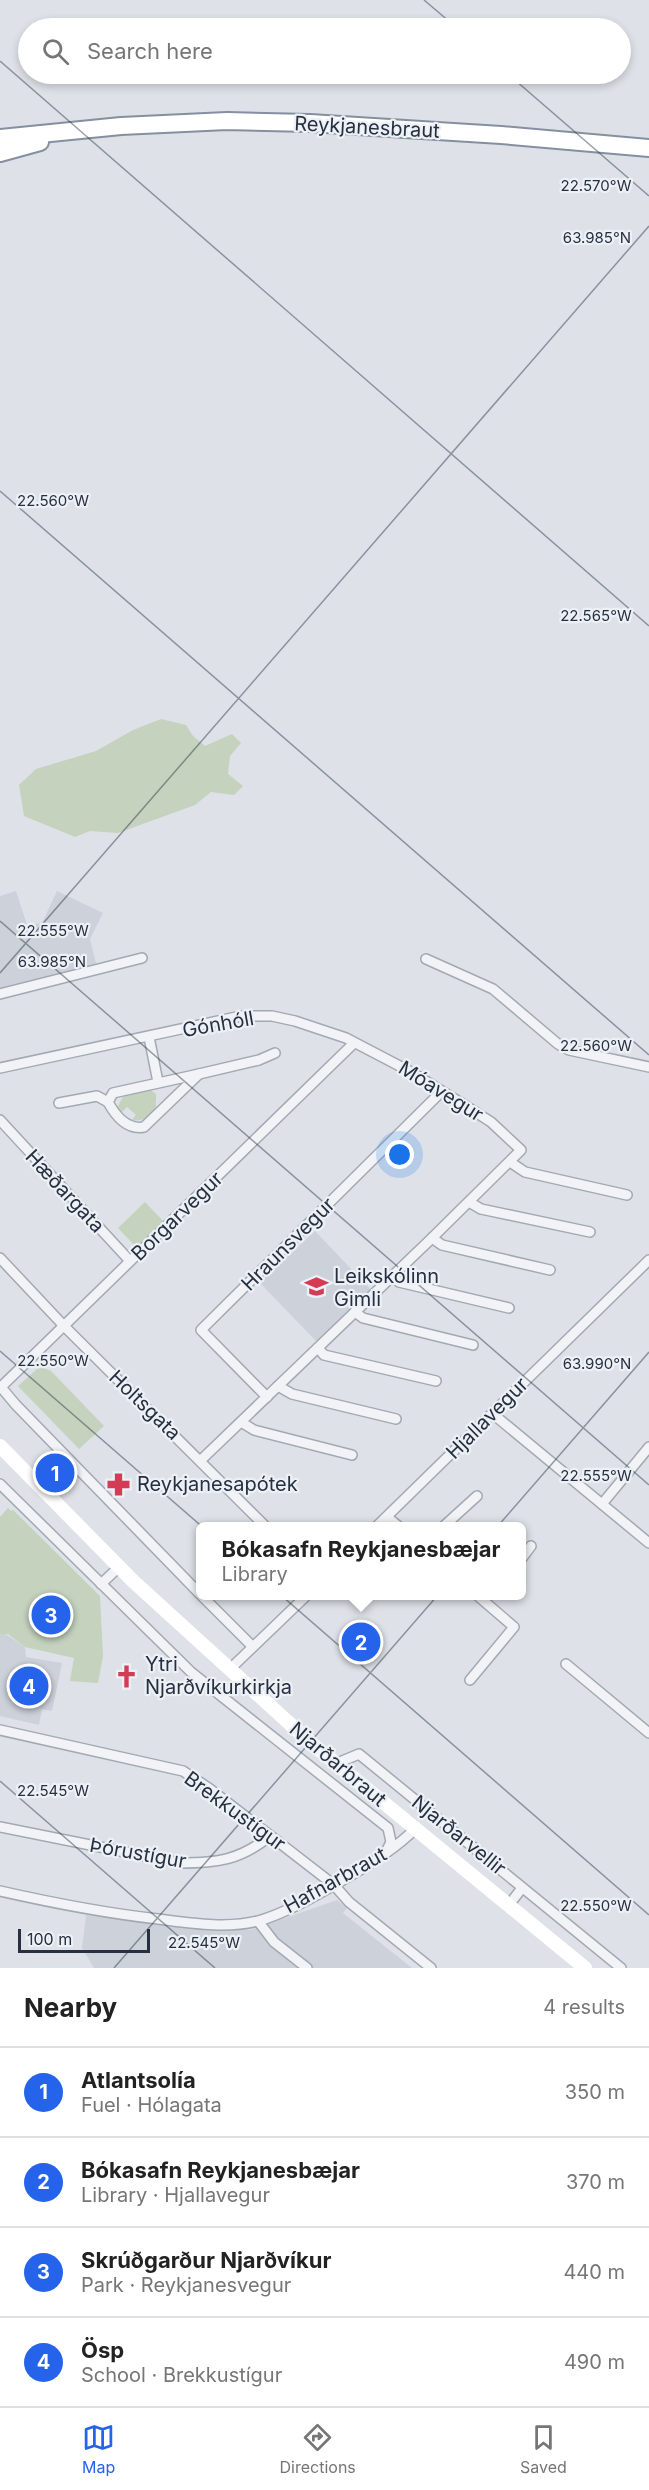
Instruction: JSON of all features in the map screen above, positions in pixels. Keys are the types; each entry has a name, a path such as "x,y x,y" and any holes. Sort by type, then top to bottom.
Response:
{"highway":[{"name":"Reykjanesbraut","path":"0,138 172,122 310,123 512,135 649,148"},
{"name":"Reykjanesbraut","path":"0,153 84,130"}],"main road":[{"name":"Njarðarbraut","path":"0,1446 119,1567 335,1764 585,1968"}],"street":[{"path":"0,994 142,958"},
{"path":"426,959 493,989 569,1050 649,1067"},
{"name":"Gónhóll","path":"0,1068 240,1016 272,1016 296,1021 354,1043"},
{"path":"149,1037 158,1082"},
{"name":"Móavegur","path":"354,1043 386,1058 491,1122 520,1150 510,1162"},
{"name":"Borgarvegur","path":"0,1387 354,1043"},
{"path":"108,1102 113,1093 259,1060 275,1053"},
{"path":"59,1103 97,1096 108,1102 114,1114 129,1125 135,1128 144,1127 199,1074"},
{"name":"Hraunsvegur","path":"267,1397 201,1330 441,1092"},
{"name":"Hæðargata","path":"0,1120 130,1261"},
{"path":"201,1460 510,1162 525,1172 627,1195"},
{"path":"469,1202 481,1209 590,1232"},
{"path":"432,1238 442,1245 550,1270"},
{"name":"Holtsgata","path":"0,1258 63,1326 201,1460 260,1522"},
{"name":"Hjallavegur","path":"382,1522 649,1260"},
{"path":"393,1276 399,1282 509,1308"},
{"path":"355,1312 363,1318 473,1345"},
{"path":"318,1348 324,1355 436,1381"},
{"path":"278,1386 292,1394 396,1419"},
{"path":"0,1387 16,1406 196,1588"},
{"path":"493,1414 649,1544"},
{"path":"241,1422 254,1430 352,1455"},
{"path":"602,1504 649,1447"},
{"path":"0,1484 190,1672 388,1828 391,1842 386,1852"},
{"path":"449,1522 477,1496"},
{"path":"387,1517 392,1522"},
{"path":"526,1553 531,1546"},
{"path":"101,1584 119,1567"},
{"path":"208,1600 252,1646"},
{"path":"231,1669 302,1600"},
{"path":"470,1680 514,1627 487,1600"},
{"path":"566,1664 649,1733"},
{"name":"Brekkustígur","path":"0,1730 183,1771 210,1789 334,1885 348,1902 431,1968"},
{"name":"Njarðarvellir","path":"335,1764 360,1754 621,1968"},
{"name":"Þórustígur","path":"0,1827 180,1863 201,1863 249,1853 270,1836"},
{"name":"Hafnarbraut","path":"0,1891 74,1908 190,1923 224,1924 258,1921 334,1885 386,1852 416,1829"},
{"name":"Njarðarvellir","path":"508,1905 522,1888"},
{"path":"258,1921 274,1942 307,1968"}],"shaded area":[{"path":"16,891 27,925 42,923 57,891 103,913 90,939 97,967 0,994 0,896"},
{"name":"Leikskólinn Gimli","path":"315,1231 371,1290 317,1342 260,1283"},
{"path":"4,1633 25,1647 26,1657 62,1663 52,1711 42,1709 39,1725 0,1716 0,1634"},
{"path":"337,1900 347,1908 343,1913 412,1968 94,1968 82,1948 86,1915 251,1930"}],"green space":[{"path":"161,719 186,725 193,736 205,746 232,734 241,743 230,756 228,774 243,786 234,795 211,792 195,805 118,833 90,831 75,837 24,816 19,785 36,769 96,751 133,730"},
{"path":"149,1089 156,1094 156,1110 148,1117 142,1120 132,1120 136,1115 127,1107 122,1112 117,1108 123,1097"},
{"path":"145,1202 163,1221 136,1247 118,1228"},
{"path":"43,1368 51,1371 104,1426 79,1449 18,1386 37,1369"},
{"path":"8,1508 13,1510 100,1596 103,1656 98,1683 70,1681 74,1658 25,1647 8,1634 0,1634 0,1517"}],"place":[{"name":"Leikskólinn Gimli","path":"316,1287"},
{"name":"Atlantsolía","path":"55,1473"},
{"name":"Reykjanesapótek","path":"119,1484"},
{"name":"Skrúðgarður Njarðvíkur","path":"51,1615"},
{"name":"Bókasafn Reykjanesbæjar","path":"361,1642"},
{"name":"Ytri Njarðvíkurkirkja","path":"127,1676"},
{"name":"Ösp","path":"29,1686"}]}
